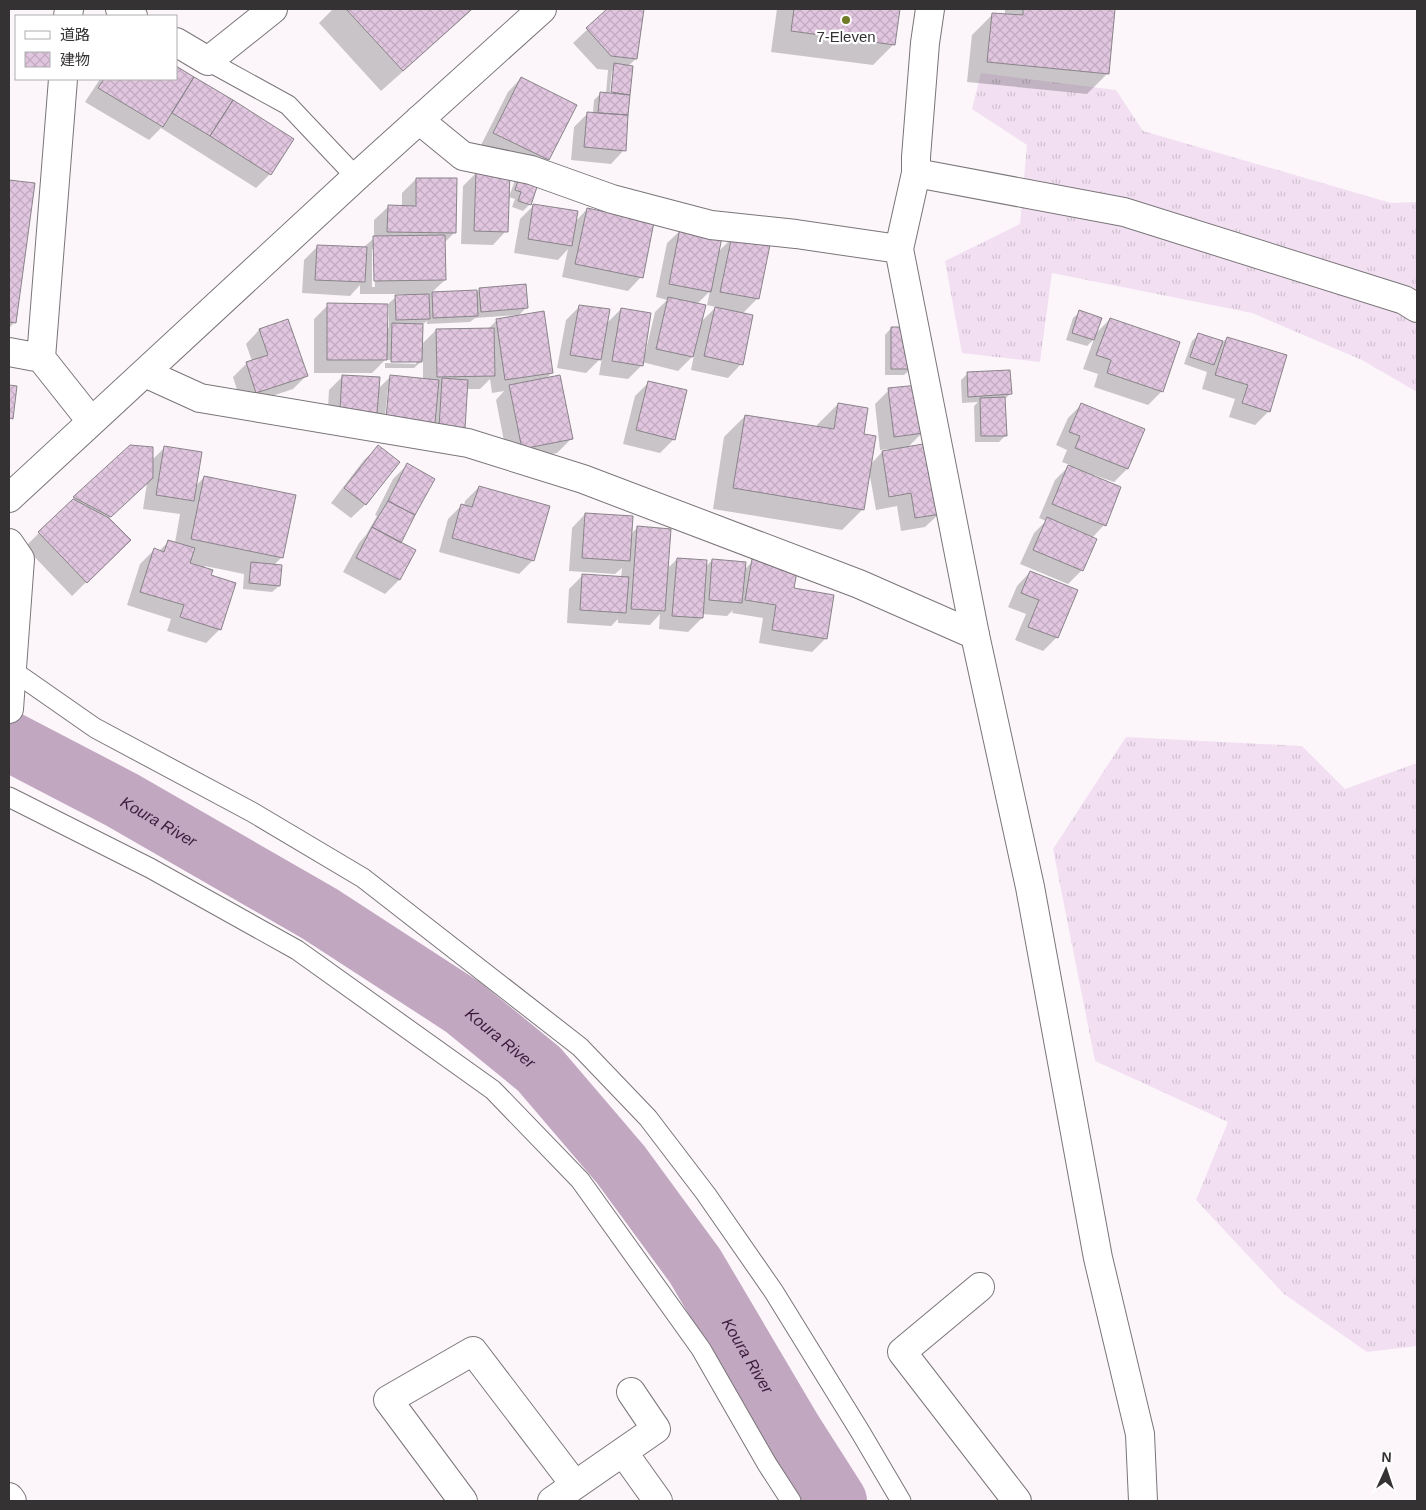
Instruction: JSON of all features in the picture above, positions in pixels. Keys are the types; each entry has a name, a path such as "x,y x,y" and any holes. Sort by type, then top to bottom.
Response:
{"street":[{"path":"120,9 131,15"},
{"path":"178,43 208,61 273,9"},
{"path":"9,498 356,177 542,9"},
{"path":"930,9 924,43 916,174 899,249 975,635 1030,887 1098,1258 1140,1434 1143,1501"},
{"path":"41,358 63,80"},
{"path":"419,120 463,156 531,170 612,199 710,226 796,234 899,249"},
{"path":"916,174 1124,212 1404,300 1417,308"},
{"path":"9,352 41,358 91,421"},
{"path":"145,373 200,398 468,443 582,479 859,584 975,635"},
{"path":"9,543 20,559 9,709"},
{"path":"980,1287 902,1352 1017,1501"},
{"path":"463,1501 388,1400 473,1351 575,1485"},
{"path":"552,1501 656,1429 631,1392"},
{"path":"623,1452 658,1501"},
{"path":"9,1497 12,1501"}],"lane":[{"path":"208,61 288,105 356,177"},
{"path":"11,670 95,728 252,812 363,878 580,1047 648,1118 706,1194 774,1292 901,1501"},
{"path":"9,797 150,868 297,950 493,1090 580,1180 701,1349 767,1464 791,1501"}],"green space":[{"path":"981,73 1116,90 1143,131 1391,203 1417,202 1417,392 1362,360 1252,313 1052,273 1040,362 962,353 945,261 1020,224 1027,145 972,109"},
{"path":"1126,737 1302,746 1345,789 1417,763 1417,1346 1367,1352 1284,1294 1196,1200 1228,1122 1095,1061 1053,849"}],"building":[{"path":"346,9 472,9 403,71"},
{"path":"607,9 644,9 637,59 611,56 586,28"},
{"name":"7-Eleven","path":"794,9 900,9 895,45 791,31"},
{"path":"1023,9 1115,9 1109,74 987,62 992,13 1023,15"},
{"path":"614,63 633,66 630,95 611,92"},
{"path":"178,67 194,77 163,127 98,88 103,80 178,80"},
{"path":"194,77 233,100 210,136 172,113"},
{"path":"521,77 577,105 549,160 493,133"},
{"path":"600,92 630,95 628,115 598,113"},
{"path":"233,100 294,139 271,175 210,136"},
{"path":"587,112 628,115 626,151 584,147"},
{"path":"476,171 510,172 508,232 474,231"},
{"path":"521,171 540,178 531,205 518,201 521,192 515,190"},
{"path":"416,178 457,178 456,233 387,232 388,205 416,206"},
{"path":"9,180 35,183 16,323 9,322"},
{"path":"533,204 578,211 572,246 528,239"},
{"path":"587,208 654,222 643,278 575,264"},
{"path":"680,228 722,237 711,292 669,284"},
{"path":"445,235 446,280 374,281 373,236"},
{"path":"732,236 770,245 759,299 720,292"},
{"path":"317,245 367,247 365,282 315,280"},
{"path":"526,284 528,308 481,312 479,288"},
{"path":"477,290 478,316 433,318 432,292"},
{"path":"429,294 430,319 396,320 395,295"},
{"path":"668,297 706,305 693,357 656,349"},
{"path":"327,303 388,304 387,360 327,360"},
{"path":"579,305 610,309 601,360 570,355"},
{"path":"715,307 753,315 743,365 704,356"},
{"path":"621,308 651,313 643,366 612,361"},
{"path":"1079,310 1102,318 1094,340 1072,333"},
{"path":"544,311 553,373 505,380 496,319"},
{"path":"1110,318 1180,342 1163,392 1107,373 1111,360 1096,355"},
{"path":"288,319 308,376 256,393 246,362 268,355 259,329"},
{"path":"392,323 423,324 422,362 391,362"},
{"path":"891,327 912,327 912,369 891,369"},
{"path":"494,328 495,376 437,377 436,329"},
{"path":"1198,333 1223,341 1214,365 1190,357"},
{"path":"1227,337 1287,355 1270,412 1242,403 1248,385 1215,375"},
{"path":"1010,370 1012,394 968,397 967,372"},
{"path":"342,375 380,377 377,413 340,410"},
{"path":"390,375 439,380 435,423 386,418"},
{"path":"560,375 573,439 522,449 509,385"},
{"path":"442,378 468,380 465,429 439,428"},
{"path":"648,381 687,390 675,440 636,430"},
{"path":"9,385 17,386 13,419 9,418"},
{"path":"919,385 924,433 894,437 888,388"},
{"path":"1005,397 1007,436 981,436 980,398"},
{"path":"838,403 868,408 864,434 876,436 864,510 733,488 745,415 834,429"},
{"path":"1081,403 1145,429 1128,469 1075,448 1080,436 1069,432"},
{"path":"929,443 941,514 915,518 911,493 889,497 882,451"},
{"path":"130,445 153,447 153,478 111,517 73,497"},
{"path":"378,445 400,462 366,505 344,488"},
{"path":"164,446 202,452 194,501 156,495"},
{"path":"407,463 435,479 415,515 388,501"},
{"path":"1068,465 1121,487 1106,526 1052,504"},
{"path":"204,476 296,495 283,558 191,539"},
{"path":"479,486 550,506 534,561 452,538 461,504 472,507"},
{"path":"73,499 109,518 131,540 87,583 38,532"},
{"path":"388,501 415,515 401,543 372,527"},
{"path":"585,513 633,516 630,561 582,558"},
{"path":"1047,517 1097,539 1083,571 1033,550"},
{"path":"637,526 671,529 665,611 631,609"},
{"path":"372,527 416,550 400,580 356,558"},
{"path":"168,540 195,548 190,563 213,570 211,575 236,583 221,630 180,617 184,605 140,592 154,548 164,552"},
{"path":"677,558 707,560 703,618 672,616"},
{"path":"712,559 746,562 742,603 709,600"},
{"path":"752,559 798,566 794,588 834,595 827,639 772,630 776,605 745,600"},
{"path":"251,562 282,565 280,586 249,583"},
{"path":"1030,571 1078,590 1058,638 1028,627 1039,600 1021,593"},
{"path":"582,574 629,577 626,613 580,610"}],"waterway":[{"name":"Koura River","path":"9,741 122,800 320,914 463,1007 539,1069 621,1165 695,1266 793,1432 837,1501"}],"place":[{"name":"7-Eleven","path":"846,20"}]}
